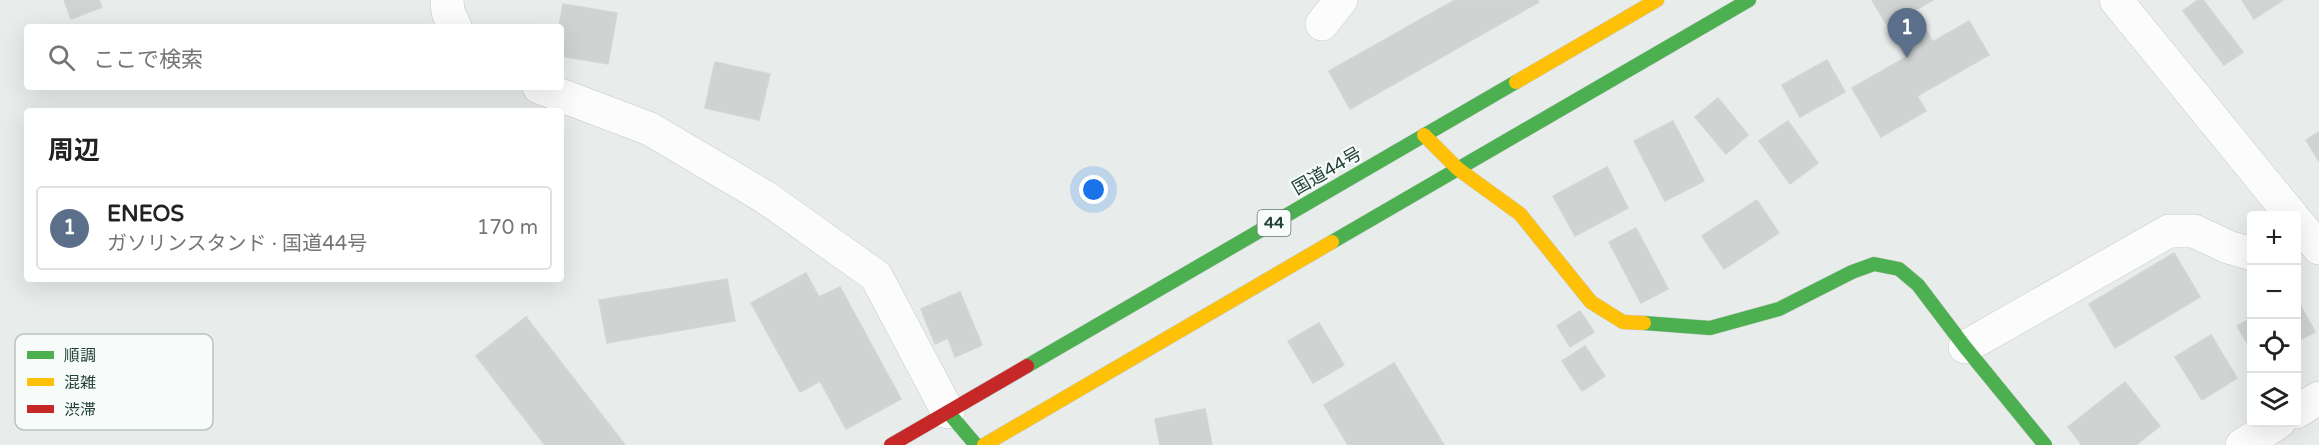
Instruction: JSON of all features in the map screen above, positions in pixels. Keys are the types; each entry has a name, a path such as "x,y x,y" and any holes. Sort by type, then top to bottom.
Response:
{"main road":[{"name":"国道44号","path":"891,445 1657,0"},
{"name":"44","path":"984,445 1749,0"},
{"path":"1424,135 1458,169 1520,214 1590,302 1623,322 1664,323 1710,328 1779,309 1852,272 1874,264 1899,269 1918,285 2045,445"},
{"path":"948,412 976,445"}],"street":[{"path":"447,0 447,12 453,24"},
{"path":"2116,0 2288,211"},
{"path":"547,90 650,129 765,197 876,276 948,412"},
{"path":"1965,347 2169,231 2194,231 2228,248 2247,253"},
{"path":"2301,409 2319,398"},
{"path":"2242,445 2272,427"}],"building":[{"path":"64,0 99,0 102,7 71,19"},
{"path":"1455,0 1538,0 1539,2 1350,109 1329,71"},
{"path":"1872,0 1933,0 1915,10 1933,42 1906,57"},
{"path":"2198,0 2203,0 2243,52 2224,65 2183,11"},
{"path":"2242,0 2283,0 2254,19"},
{"path":"563,4 617,13 608,64 564,57 564,24 560,24"},
{"path":"1969,21 1989,55 1917,96 1926,111 1881,137 1852,88"},
{"path":"1827,60 1845,92 1800,117 1782,85"},
{"path":"715,62 770,74 759,120 705,108"},
{"path":"1718,98 1748,135 1726,154 1695,117"},
{"path":"1673,121 1704,181 1665,201 1634,141"},
{"path":"1788,121 1818,163 1790,184 1759,141"},
{"path":"2319,132 2319,161 2306,140"},
{"path":"1607,167 1628,208 1575,236 1553,196"},
{"path":"1757,200 1779,233 1724,269 1702,236"},
{"path":"1636,228 1668,289 1641,303 1609,242"},
{"path":"2174,253 2200,297 2115,348 2089,304"},
{"path":"806,273 819,297 840,287 901,399 846,429 820,381 800,392 751,303"},
{"path":"727,279 735,321 607,343 599,300"},
{"path":"960,292 982,345 955,357 948,338 935,344 921,309"},
{"path":"2301,306 2315,332 2301,339"},
{"path":"1580,311 1594,332 1570,347 1557,326"},
{"path":"526,317 625,445 545,445 476,356"},
{"path":"2247,321 2247,343 2237,326"},
{"path":"1319,323 1344,365 1313,383 1288,341"},
{"path":"2211,335 2237,378 2202,400 2175,357"},
{"path":"1585,346 1605,376 1582,391 1562,361"},
{"path":"1394,363 1444,445 1348,445 1324,405"},
{"path":"2125,382 2160,426 2136,445 2082,445 2068,427"},
{"path":"1205,409 1212,445 1160,445 1155,419"}],"traffic: fast":[{"path":"1332,242 1749,0"},
{"path":"1027,366 1516,82"},
{"path":"1644,323 1710,328 1779,309 1852,272 1874,264 1899,269 1918,285 2045,445"},
{"path":"948,412 976,445"}],"traffic: slow":[{"path":"1516,82 1657,0"},
{"path":"1424,135 1458,169 1520,214 1591,302 1623,322 1644,323"},
{"path":"984,445 1332,242"}],"traffic: jam":[{"path":"891,445 1027,366"}],"place":[{"name":"ENEOS","path":"1907,58"}]}
